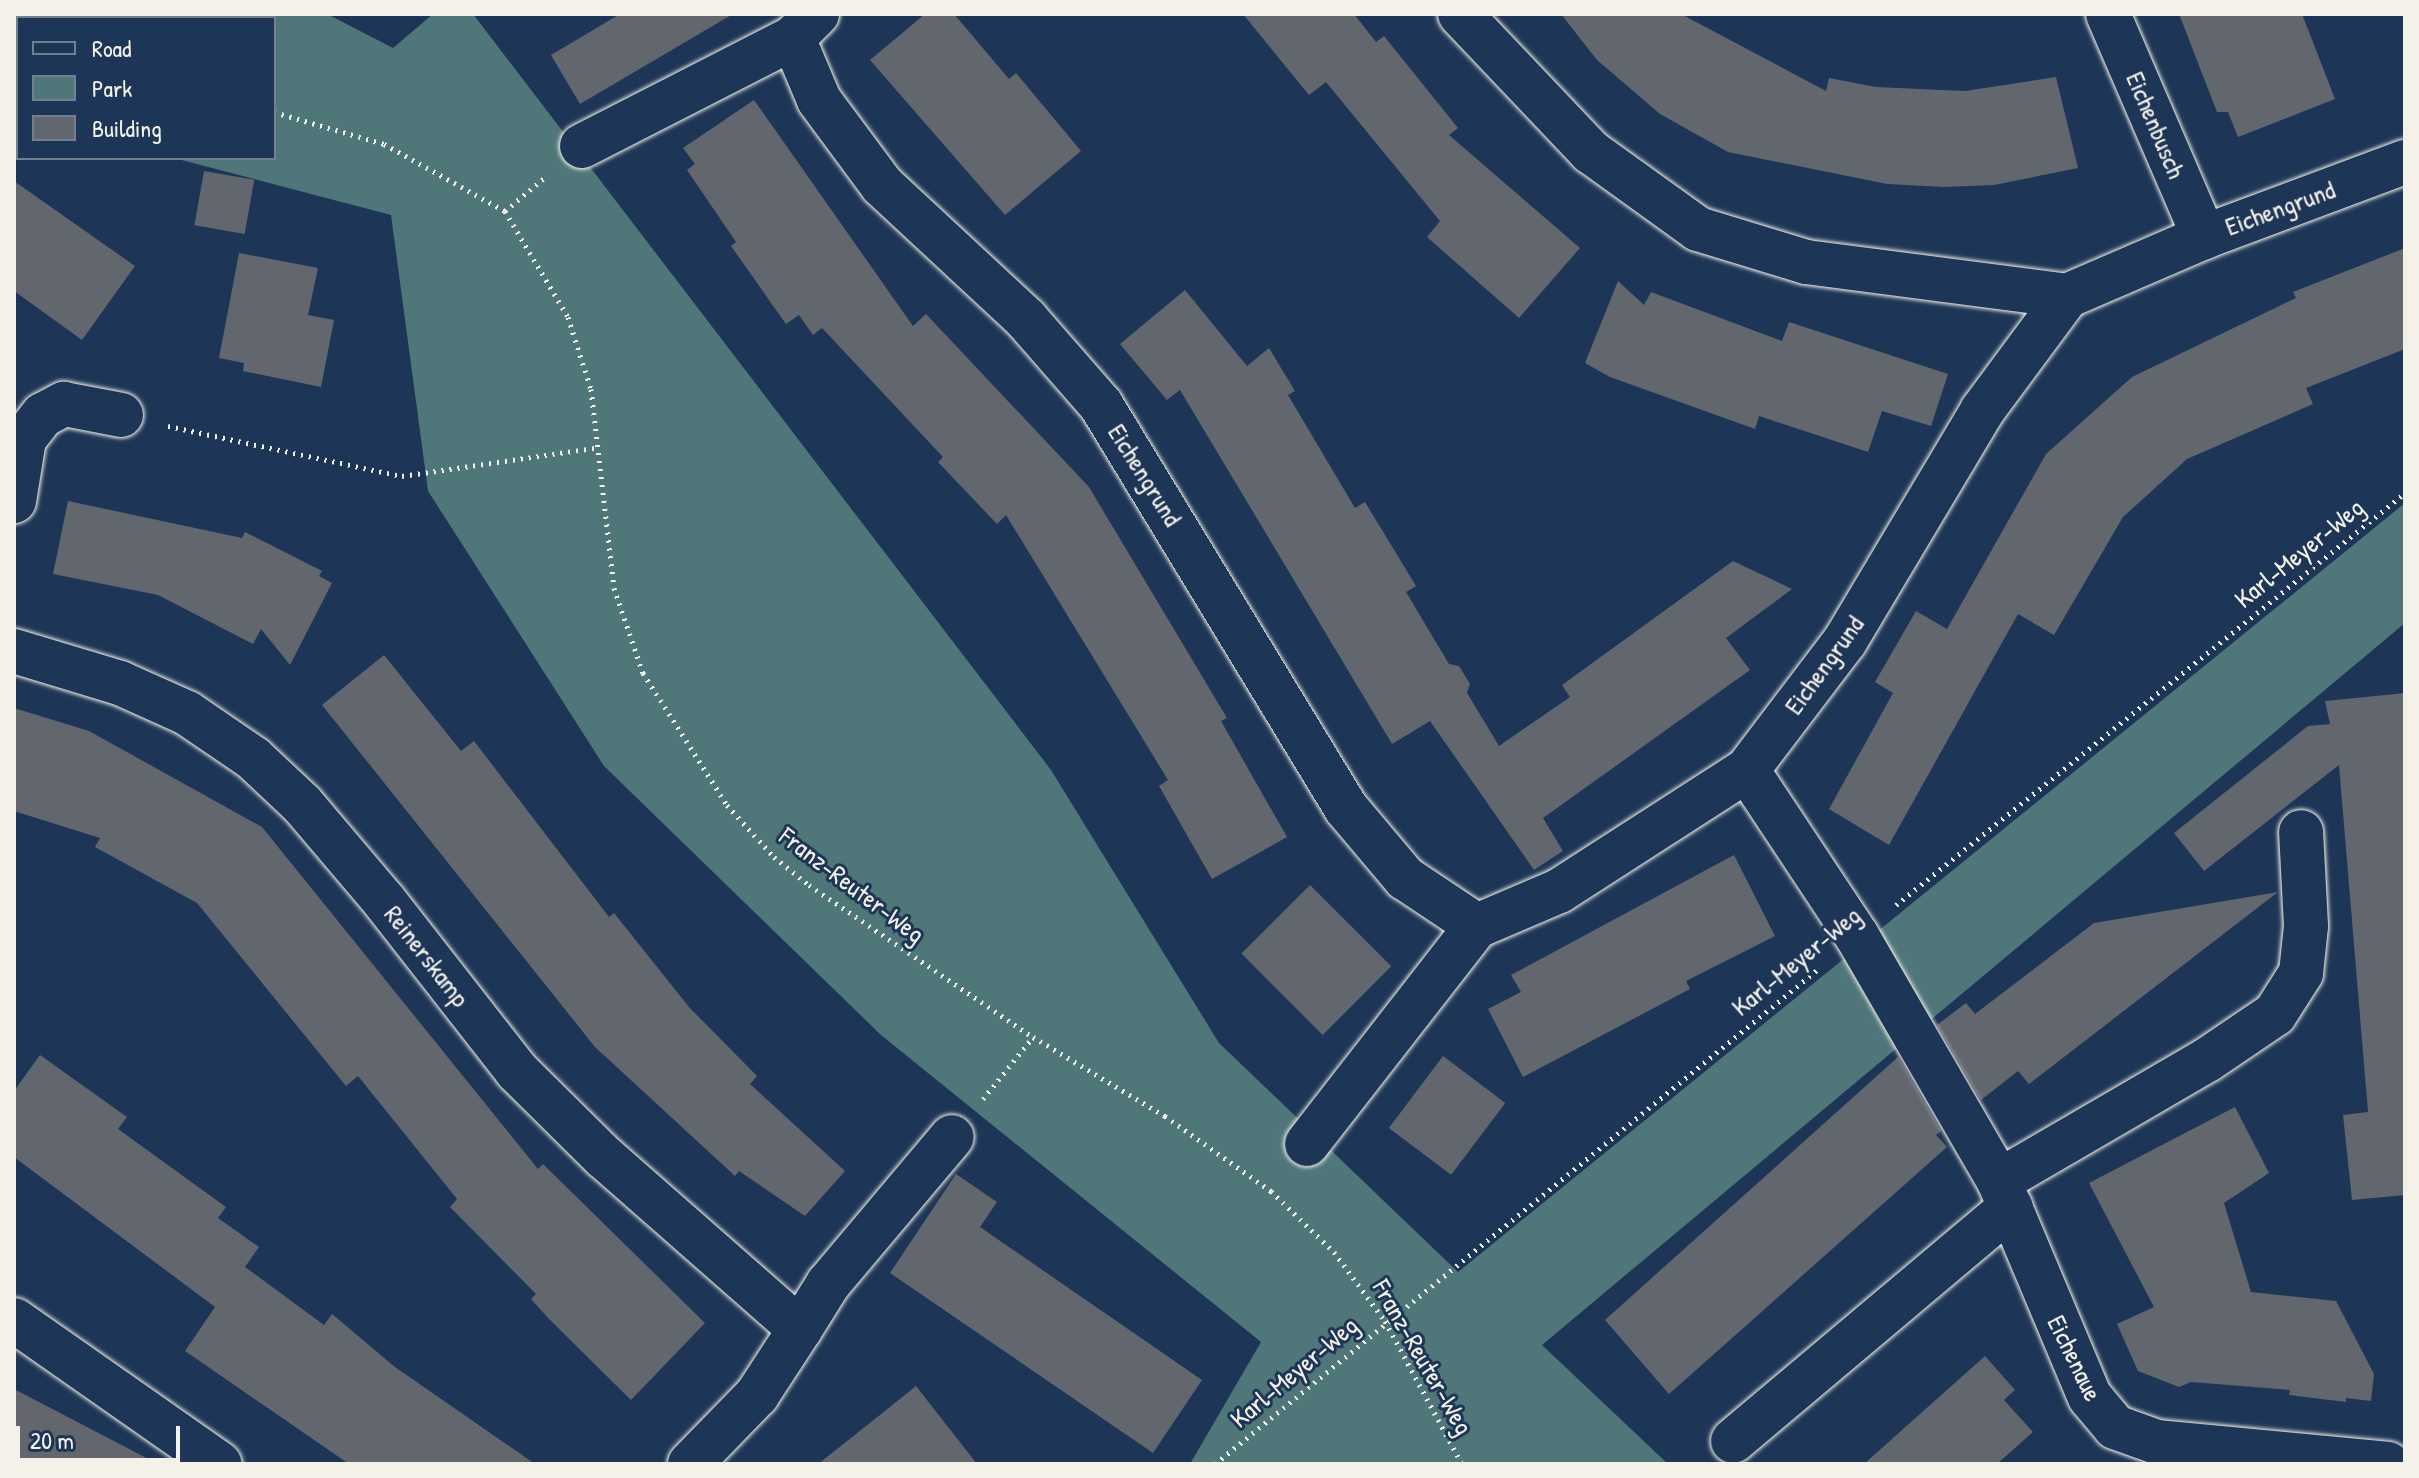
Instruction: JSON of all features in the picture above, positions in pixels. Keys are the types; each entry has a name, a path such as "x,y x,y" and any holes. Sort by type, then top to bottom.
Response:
{"street":[{"path":"1460,14 1591,152 1698,229 1806,262 2067,296"},
{"name":"Eichenbusch","path":"2108,14 2204,237"},
{"name":"Eichengrund","path":"582,146 805,26 819,100 882,185 1026,319 1101,405 1346,808 1405,878 1477,926"},
{"name":"Eichengrund","path":"1307,1144 1477,926 1559,891 1747,770 1845,641 1982,411 2067,296 2204,237 2405,162"},
{"path":"14,501 24,439 43,415 64,404 121,415"},
{"name":"Reinerskamp","path":"14,651 120,683 187,713 253,758 302,804 376,891 517,1071 604,1157 800,1329"},
{"name":"Eichenaue","path":"1747,770 1857,936 2005,1194 2090,1397 2115,1427 2157,1442 2388,1464"},
{"path":"1733,1441 2005,1194 2275,1014 2301,973 2306,926 2301,832"},
{"path":"690,1464 757,1395 828,1284 952,1137"},
{"path":"14,1320 220,1464"}],"path":[{"name":"Franz-Reuter-Weg","path":"276,113 384,144 505,211 568,317 591,389 595,448 614,588 643,673 727,805 774,857 809,885 1033,1037 1165,1116 1271,1191 1334,1252 1385,1321 1462,1464"},
{"path":"121,415 402,476 595,448"},
{"name":"Karl-Meyer-Weg","path":"1215,1464 1385,1321 2405,493"},
{"path":"952,1137 1033,1037"}],"green space":[{"path":"14,14 152,16 16,16 16,66"},
{"path":"327,14 393,48 433,14 473,14 1051,770 1219,1043 1458,1272 2405,503 2405,623 1542,1345 1668,1464 1190,1464 1261,1342 881,1035 604,766 428,491 391,215 182,160 276,160 276,16 195,16"}],"building":[{"path":"620,14 733,14 580,104 551,55"},
{"path":"925,14 954,14 1009,79 1016,73 1081,151 1005,215 870,60"},
{"path":"1243,14 1354,14 1376,42 1384,36 1458,128 1449,135 1580,248 1519,318 1427,237 1440,221 1326,82 1309,95"},
{"path":"1561,14 1681,14 1826,91 1829,78 1876,87 1965,91 2056,77 2078,168 1994,185 1944,187 1887,184 1728,152 1660,114 1597,60"},
{"path":"2179,14 2302,14 2335,99 2238,137 2228,112 2217,112"},
{"path":"754,100 913,326 926,314 1089,487 1227,718 1221,721 1287,837 1212,879 1159,786 1168,780 1006,515 997,524 938,462 943,457 822,328 813,335 799,315 786,324 731,246 736,242 687,170 695,164 683,148"},
{"path":"204,171 254,180 245,234 194,225"},
{"path":"14,181 135,266 82,340 14,291"},
{"path":"2405,248 2405,349 2306,388 2313,404 2187,459 2123,517 2054,635 2018,614 1889,845 1829,809 1893,693 1875,682 1916,611 1947,629 2046,454 2132,377 2296,298 2293,292"},
{"path":"239,253 318,268 308,315 334,320 321,387 243,371 244,363 219,358"},
{"path":"1618,281 1644,305 1651,292 1782,341 1789,322 1948,374 1931,426 1882,411 1868,452 1759,416 1755,429 1610,377 1585,363"},
{"path":"1185,290 1247,366 1269,348 1295,391 1288,395 1355,508 1365,502 1416,586 1406,592 1449,664 1459,666 1470,684 1467,693 1499,746 1570,697 1562,685 1733,561 1792,589 1726,638 1750,670 1543,818 1563,851 1534,870 1430,721 1392,744 1180,390 1167,400 1120,344"},
{"path":"68,501 242,538 245,532 322,571 319,576 332,583 290,665 261,629 253,644 158,595 53,574"},
{"path":"384,655 461,751 474,741 609,917 614,913 689,1007 757,1076 750,1084 845,1171 805,1216 739,1171 735,1176 595,1047 322,705"},
{"path":"2405,693 2405,1195 2352,1200 2343,1115 2368,1112 2339,765 2204,871 2174,833 2308,726 2330,724 2325,701"},
{"path":"14,708 89,731 262,827 538,1169 543,1164 705,1323 631,1400 549,1319 531,1299 536,1294 450,1207 457,1199 358,1076 346,1086 197,903 95,847 100,838 14,811"},
{"path":"1734,855 1775,936 1686,981 1690,989 1523,1077 1488,1009 1521,992 1511,975"},
{"path":"1310,885 1391,966 1323,1035 1241,954"},
{"path":"2278,892 2029,1084 2018,1071 1981,1100 1937,1025 1966,1003 1975,1014 2094,923"},
{"path":"40,1055 127,1117 118,1129 226,1207 218,1218 259,1247 245,1267 324,1325 332,1314 395,1367 535,1464 349,1464 185,1351 215,1307 14,1157 14,1091"},
{"path":"1443,1056 1505,1103 1451,1175 1389,1128"},
{"path":"1898,1057 1941,1131 1936,1135 1947,1147 1669,1394 1605,1320"},
{"path":"2235,1107 2269,1173 2224,1203 2251,1292 2336,1301 2374,1374 2371,1401 2346,1398 2346,1402 2289,1395 2290,1390 2191,1382 2179,1387 2138,1371 2117,1324 2154,1307 2089,1183"},
{"path":"956,1174 997,1202 980,1227 1202,1380 1153,1453 890,1273"},
{"path":"1985,1356 2015,1390 2004,1400 2033,1432 1997,1464 1864,1464"},
{"path":"916,1386 977,1464 818,1464 880,1415"},
{"path":"14,1389 158,1464 14,1464"}]}
